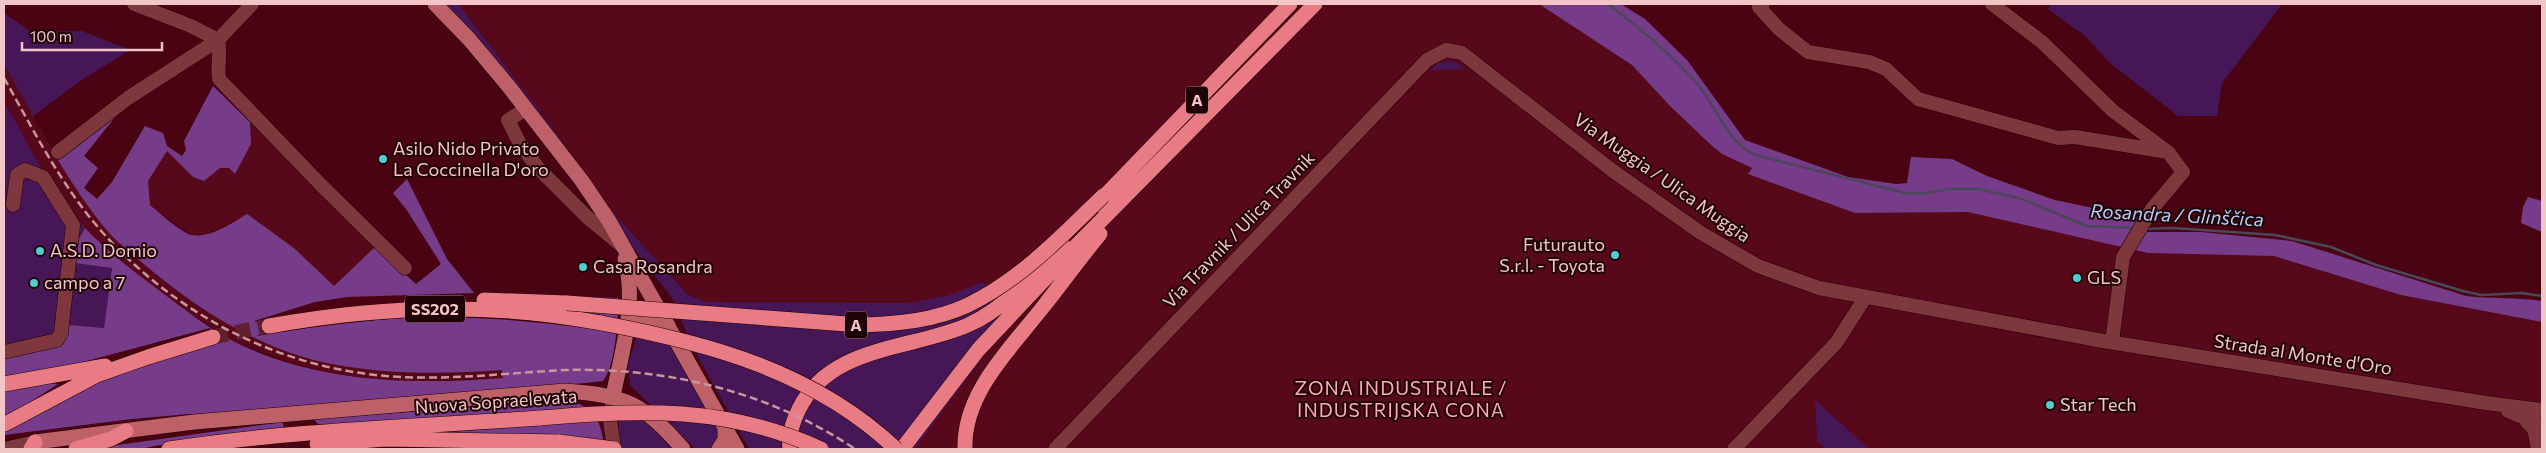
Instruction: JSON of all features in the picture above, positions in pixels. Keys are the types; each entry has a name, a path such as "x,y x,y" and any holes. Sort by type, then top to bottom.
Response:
{"highway":[{"name":"A","path":"310,319 349,308 388,303 474,300 568,303 860,325 896,324 933,317 967,306 1004,284 1044,253 1104,196 1290,4"},
{"name":"A","path":"902,449 978,350 1074,248 1315,4"},
{"name":"A","path":"965,449 967,427 972,410 980,391 992,372 1080,258 1155,166"},
{"name":"A","path":"790,449 793,421 803,400 818,382 836,368 863,356 935,337 969,325 1003,304 1042,266 1104,196"},
{"name":"SS202","path":"269,326 351,313 450,309 535,313 655,333 720,350 776,371 834,400 896,449"},
{"path":"5,424 98,376 148,357 212,337"},
{"path":"4,384 148,357"},
{"name":"Nuova Sopraelevata","path":"168,449 339,432 624,412 710,416 766,428 821,449"},
{"path":"76,449 111,439 126,430"},
{"path":"198,449 386,439 559,442 614,449"}],"main road":[{"path":"436,4 469,39 582,181 609,221 737,449"},
{"path":"613,396 630,308 630,285 622,246"},
{"path":"626,331 633,325 642,322 654,322 668,326"},
{"path":"35,447 126,430 194,422 564,391 613,396 645,411 683,449"},
{"path":"719,449 725,440 725,428"}],"street":[{"path":"134,4 190,26 218,40"},
{"path":"58,152 128,98 218,40 252,4"},
{"path":"1763,4 1760,6 1766,16 1808,52 1869,62 1886,69 1918,99 2058,138 2075,137 2168,152"},
{"path":"1992,4 2042,42 2113,111 2168,152 2184,172 2159,199 2123,257 2113,342"},
{"path":"218,40 221,53 218,66 219,79 320,184 405,268"},
{"name":"Via Muggia / Ulica Muggia","path":"1446,50 1462,53 1613,171 1701,232 1750,261 1819,288 1865,298 2113,342"},
{"name":"Via Travnik / Ulica Travnik","path":"1063,447 1427,60 1446,50"},
{"path":"526,109 508,120 528,157 587,217 622,246"},
{"path":"4,352 57,340 61,333 73,225 50,186 43,177 33,172 25,170 17,175 13,204"},
{"path":"1734,449 1836,343 1865,298"},
{"name":"Strada al Monte d'Oro","path":"2113,342 2486,403 2542,410"},
{"path":"613,396 610,420 614,449"},
{"name":"Strada al Monte d'Oro","path":"2486,403 2535,422 2542,430"},
{"path":"2522,416 2534,430 2538,449"},
{"path":"4,449 35,447"}],"shaded area":[{"path":"444,4 458,4 537,107 617,217 688,295 707,302 909,303 946,296 983,282 1010,321 915,449 749,449 693,348 672,298 634,249 599,198"},
{"path":"458,4 1539,4 1632,65 1670,106 1711,145 1722,154 1752,168 1749,173 1855,213 1968,212 2148,253 2274,256 2401,295 2542,322 2542,449 915,449 1010,321 983,282 946,296 909,303 707,302 688,295 617,217 537,107"},
{"path":"1539,4 1621,4 1645,19 1687,60 1745,140 1848,177 1896,184 1907,183 1911,157 1952,159 1987,176 2055,200 2145,219 2144,232 2201,232 2292,241 2466,296 2542,301 2542,322 2401,295 2274,256 2148,253 1968,212 1855,213 1748,174 1752,168 1722,154 1711,145 1670,106 1632,65"},
{"path":"2051,4 2282,4 2222,83 2217,116 2178,116 2110,63 2085,36 2048,9"},
{"path":"4,13 31,32 82,31 130,50 80,81 33,116 4,64"},
{"path":"1449,61 1458,63 1465,69 1430,70 1438,63"},
{"path":"4,64 72,183 111,235 157,275 203,309 253,338 278,348 469,372 502,370 503,378 416,381 372,379 331,373 295,364 235,342 188,312 109,253 85,228 40,166 4,101"},
{"path":"213,86 250,122 251,144 235,174 229,168 220,168 204,181 193,177 167,151 148,181 150,205 182,231 192,235 214,232 247,214 295,249 334,286 375,247 416,284 441,264 406,209 393,193 407,179 447,259 474,293 347,297 315,302 254,321 269,326 257,336 349,323 429,317 502,320 599,330 602,315 567,309 567,296 618,298 617,329 613,353 611,364 603,381 247,413 189,414 132,419 4,435 4,422 92,384 213,337 210,328 68,366 4,377 4,357 48,346 69,325 104,328 112,268 75,263 79,239 85,228 121,261 197,318 235,342 267,356 299,366 366,378 435,381 503,378 502,370 417,373 353,368 305,357 279,348 253,337 204,310 159,277 113,237 89,207 58,160 116,116 84,156 98,168 84,188 97,199 112,182 145,126 163,133 167,146 182,156 186,150 184,141"},
{"name":"A.S.D. Domio","path":"4,101 40,166 85,228 79,239 112,268 104,328 69,325 67,333 4,357"},
{"path":"250,122 375,247 334,286 247,215 209,233 192,235 150,205 148,181 167,151 193,177 204,181 220,168 229,168 251,144"},
{"path":"2528,197 2542,201 2542,232 2521,223 2523,207"},
{"path":"637,336 666,337 719,432 719,442 711,449 694,448 630,385 628,364"},
{"path":"50,383 58,384 4,419 4,391"},
{"path":"569,400 586,408 596,418 605,449 450,435 450,432 541,425 321,428 314,419"},
{"path":"1815,400 1869,449 1826,449 1817,441"},
{"path":"622,404 651,427 672,449 621,449 618,430"},
{"path":"283,422 284,431 187,440 139,449 89,449"}],"waterway":[{"name":"Rosandra / Glinščica","path":"1608,4 1653,40 1695,81 1736,141 1755,155 1905,193 1926,193 1950,189 1979,189 2022,199 2087,226 2135,228"},
{"name":"Rosandra / Glinščica","path":"2145,229 2173,228 2275,235 2331,247 2376,265 2463,291 2481,295 2522,293 2542,296"}],"tunnel":[{"path":"213,337 269,326"}],"railway":[{"path":"4,78 74,197 103,233 132,262 163,288 231,332 268,348 306,361 346,371 386,376 431,378 565,370 603,370 679,379 753,398 788,412 822,429 855,449"}],"place":[{"name":"Asilo Nido Privato La Coccinella D'oro","path":"383,159"},
{"name":"A.S.D. Domio","path":"40,251"},
{"name":"Futurauto S.r.l. - Toyota","path":"1615,255"},
{"name":"Casa Rosandra","path":"583,267"},
{"name":"GLS","path":"2077,278"},
{"name":"campo a 7","path":"34,283"},
{"name":"Star Tech","path":"2050,405"}],"district":[{"name":"ZONA INDUSTRIALE / INDUSTRIJSKA CONA","path":"1401,399"}]}
